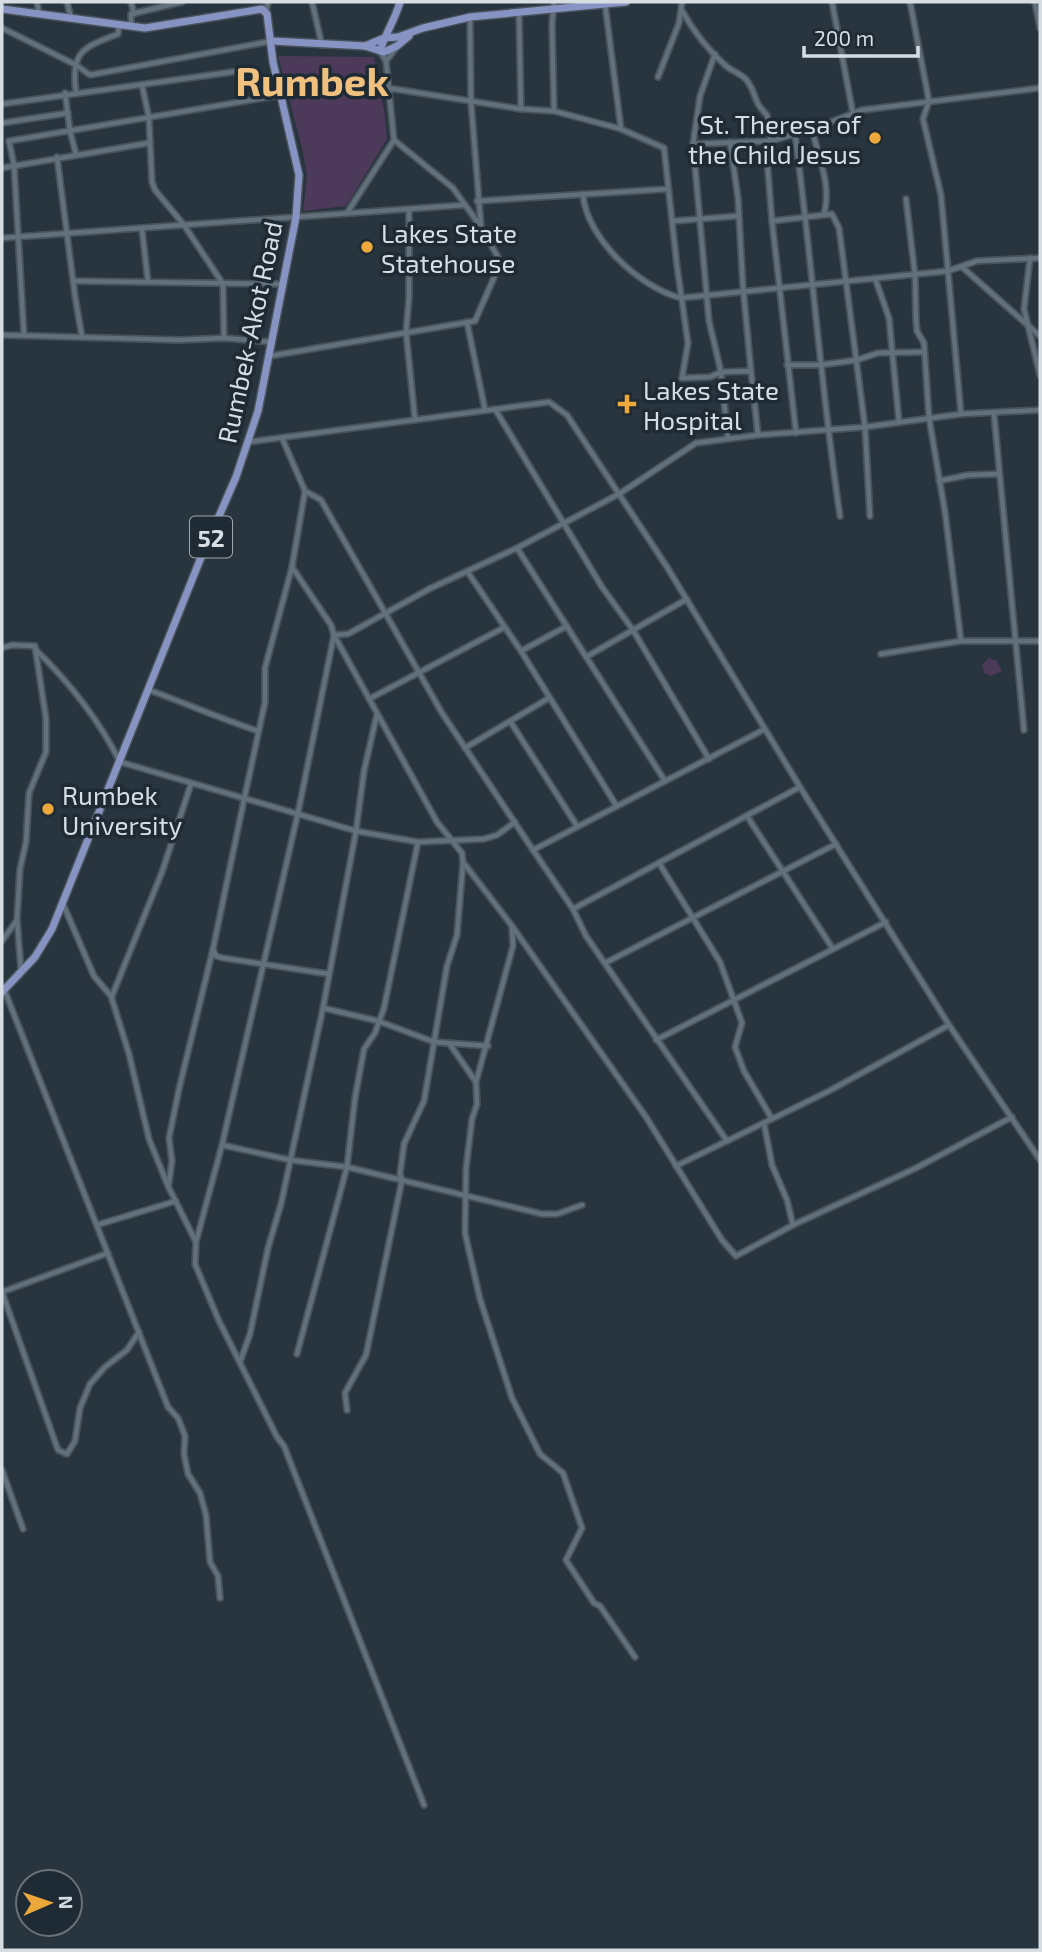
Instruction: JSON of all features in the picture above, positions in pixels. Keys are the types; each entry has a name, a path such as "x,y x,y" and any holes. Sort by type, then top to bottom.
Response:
{"main road":[{"path":"397,46 397,15 400,2"},
{"path":"365,46 384,38 398,37 470,17 519,13 554,6 626,2"},
{"path":"4,7 39,15 131,28 262,9 265,11"},
{"name":"Rumbek-Akot Road","path":"3,990 45,942 63,904 236,477 258,411 296,217 299,175 273,62 265,11"},
{"path":"380,51 397,15"},
{"path":"272,45 365,46 387,52 412,33"}],"street":[{"path":"37,2 39,15"},
{"path":"68,2 71,19"},
{"path":"131,2 134,14"},
{"path":"131,28 131,14 160,4 182,2"},
{"path":"265,11 268,2"},
{"path":"312,2 323,46"},
{"path":"657,77 680,23 682,2"},
{"path":"832,2 853,114"},
{"path":"910,2 929,101 923,119 940,195 961,414"},
{"path":"1035,2 1040,28"},
{"path":"605,4 621,129"},
{"path":"554,6 554,111"},
{"path":"681,9 715,54 748,82 756,106 767,115 771,141 766,147 772,221 796,433"},
{"path":"519,13 520,109"},
{"path":"470,17 471,102 481,227"},
{"path":"76,92 76,65 80,52 96,42 118,34 119,26"},
{"path":"2,28 76,65 90,75 272,45"},
{"path":"386,61 397,46"},
{"path":"347,213 394,141 386,61 380,51"},
{"path":"715,54 700,96 692,144 709,321 721,372 728,439"},
{"path":"2,104 65,93 239,71"},
{"path":"142,85 149,118 152,182 155,190 184,225 223,284 224,338"},
{"path":"388,88 520,109 554,111 621,129 664,148 688,344 682,378 751,371"},
{"path":"692,144 771,141 813,129 862,110 1040,88"},
{"path":"65,93 76,154"},
{"path":"24,335 15,165 9,141 281,95"},
{"path":"2,123 68,113"},
{"path":"813,129 826,184 827,205 824,214"},
{"path":"795,134 806,216 827,431 840,516"},
{"path":"269,356 475,321 499,266 498,257 481,227 453,188 394,141"},
{"path":"730,142 738,198 743,292 758,435"},
{"path":"2,168 150,143"},
{"path":"57,157 82,337"},
{"path":"477,201 668,189"},
{"path":"583,194 594,228 617,259 665,294 681,298 948,271 977,261 1040,258"},
{"path":"906,199 915,275 917,331 924,342 929,418 961,641"},
{"path":"2,238 464,205"},
{"path":"409,209 409,298 406,332 415,420"},
{"path":"772,221 832,214 839,228 864,427 870,516"},
{"path":"673,221 738,216"},
{"path":"142,229 148,282"},
{"path":"1030,258 1024,309 1040,375"},
{"path":"961,267 1040,336"},
{"path":"875,278 884,298 888,318 899,422"},
{"path":"73,281 283,284"},
{"path":"467,322 485,410"},
{"path":"2,335 180,340 224,338 272,343"},
{"path":"787,365 820,365 856,360 864,356 924,352"},
{"path":"248,442 550,402 567,415 687,599 800,787 949,1025 1040,1160"},
{"path":"495,409 709,759"},
{"path":"334,635 348,634 396,607 619,495 696,443 864,427 961,414 1040,410"},
{"path":"994,414 1024,730"},
{"path":"168,1186 172,1160 169,1138 171,1126 213,948 265,702 265,668 292,567 305,491 282,438"},
{"path":"939,481 968,475 999,474"},
{"path":"305,491 321,500 419,673 465,748 573,909 586,936 727,1141"},
{"path":"517,548 665,781"},
{"path":"292,567 331,625 437,822 462,853 463,862 457,935 447,967 424,1101 404,1144 400,1174 402,1180 366,1356 345,1393 347,1410"},
{"path":"467,571 521,651 616,805"},
{"path":"586,657 687,599"},
{"path":"521,651 567,626"},
{"path":"369,699 503,628"},
{"path":"334,635 299,813 222,1145 196,1242 195,1264 240,1364 284,1446 424,1805"},
{"path":"881,654 961,641 1040,641"},
{"path":"2,649 12,645 35,646 75,692 108,737 120,762 356,831 418,842 497,835 515,822"},
{"path":"22,971 17,919 20,869 26,842 29,793 46,752 46,719 36,649"},
{"path":"149,690 258,731"},
{"path":"465,748 549,698"},
{"path":"240,1364 250,1334 268,1248 281,1203 323,1008 356,831 364,771 377,713"},
{"path":"510,721 577,826"},
{"path":"533,850 765,729"},
{"path":"111,996 162,872 191,784"},
{"path":"573,909 800,787"},
{"path":"747,816 833,949"},
{"path":"297,1354 347,1167 364,1049 375,1033 384,1008 418,842"},
{"path":"605,963 836,844"},
{"path":"463,862 512,926 646,1117 722,1240 736,1256 793,1225 916,1168 1012,1117"},
{"path":"659,863 720,962 742,1023 735,1047 744,1071 772,1119"},
{"path":"63,904 94,976 111,996 129,1054 149,1139 168,1186 196,1242"},
{"path":"2,941 17,919"},
{"path":"656,1040 886,922"},
{"path":"512,926 513,946 488,1046 476,1082 477,1104 472,1119 466,1170 466,1233 480,1299 512,1398 540,1454 563,1473 582,1528 566,1560 594,1603 600,1606 635,1657"},
{"path":"213,948 216,956 223,958 264,962 329,974"},
{"path":"3,990 168,1407 178,1418 185,1436 184,1454 188,1474 200,1493 206,1515 210,1562 218,1577 220,1598"},
{"path":"323,1008 378,1021 434,1042 488,1046"},
{"path":"676,1166 829,1091 949,1025"},
{"path":"449,1042 476,1082"},
{"path":"764,1123 772,1166 787,1200 793,1225"},
{"path":"222,1145 290,1160 347,1167 542,1214 557,1214 582,1205"},
{"path":"97,1225 176,1201"},
{"path":"108,1253 2,1292 58,1450 67,1454 75,1441 80,1408 89,1384 127,1350 139,1331"},
{"path":"2,1470 23,1530"}],"shaded area":[{"path":"278,56 374,57 387,139 346,206 303,211 307,176"},
{"path":"990,657 996,660 1002,671 991,676 984,673 982,665"}],"place":[{"name":"St. Theresa of the Child Jesus","path":"875,138"},
{"name":"Lakes State Statehouse","path":"367,247"},
{"name":"Lakes State Hospital","path":"627,404"},
{"name":"Rumbek University","path":"48,809"}],"district":[{"name":"Rumbek","path":"312,80"}]}
